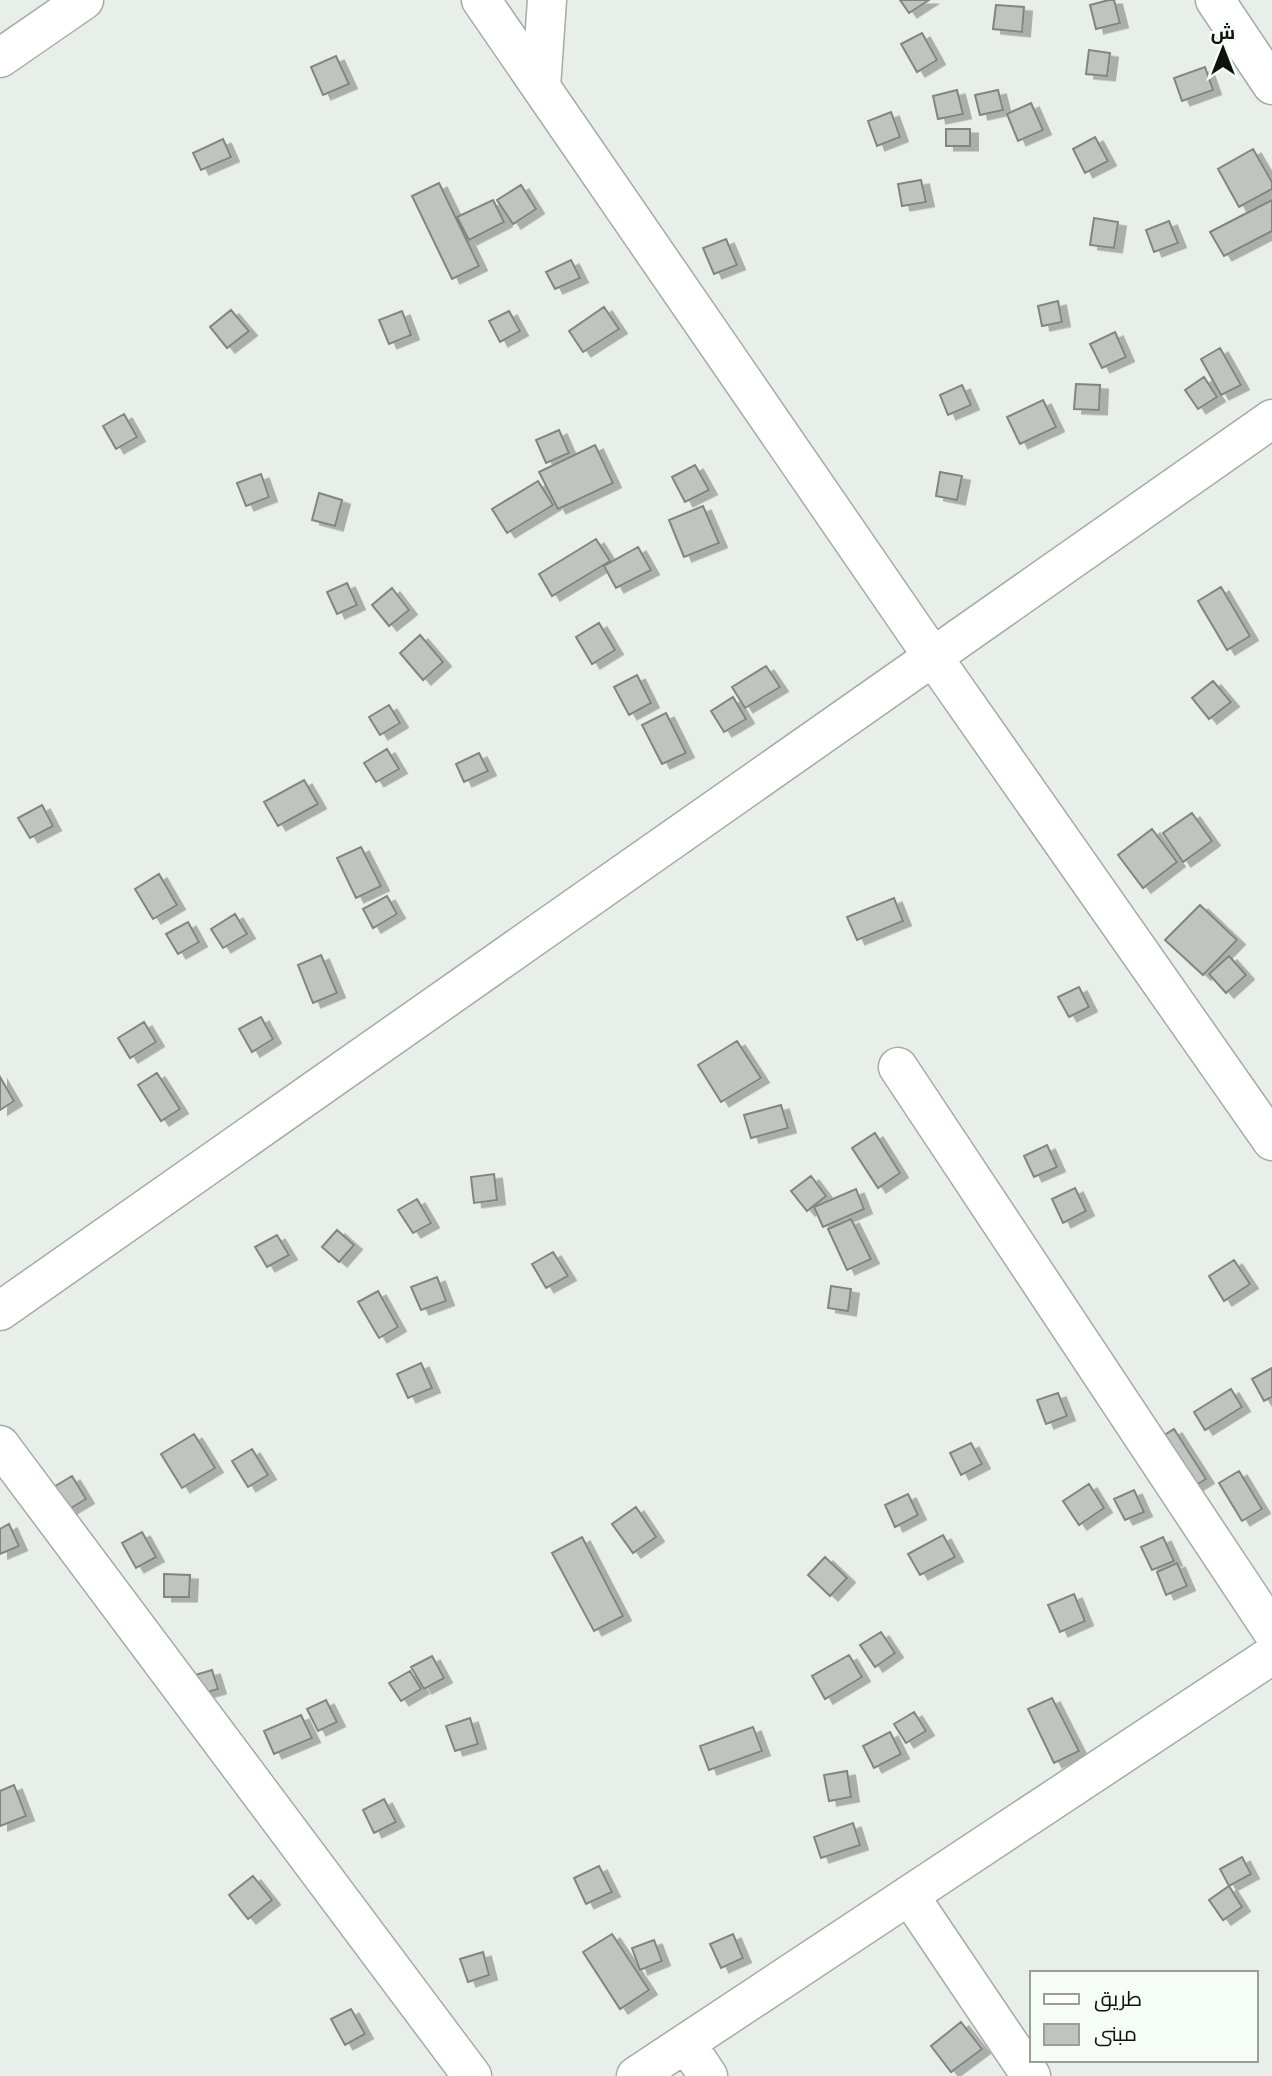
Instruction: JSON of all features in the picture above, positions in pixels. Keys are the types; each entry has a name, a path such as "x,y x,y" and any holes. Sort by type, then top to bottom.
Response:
{"street":[{"path":"0,58 84,0"},
{"path":"481,0 933,657 1272,1141"},
{"path":"541,87 547,0"},
{"path":"1215,0 1272,85"},
{"path":"0,1311 1272,419"},
{"path":"898,1067 1272,1631"},
{"path":"0,1445 472,2076"},
{"path":"636,2076 1272,1655"},
{"path":"909,1895 1031,2076"},
{"path":"685,2043 708,2076"}],"building":[{"path":"900,0 929,0 909,13"},
{"path":"1114,0 1120,23 1096,29 1090,5"},
{"path":"996,5 1024,7 1022,32 993,29"},
{"path":"922,33 937,60 917,72 901,44"},
{"path":"1089,50 1110,53 1107,76 1086,74"},
{"path":"336,56 349,84 323,95 311,67"},
{"path":"1205,67 1213,90 1182,101 1174,78"},
{"path":"957,90 963,114 938,119 933,96"},
{"path":"998,90 1003,110 980,115 975,95"},
{"path":"1031,103 1043,130 1018,141 1007,114"},
{"path":"891,112 900,137 877,146 868,121"},
{"path":"946,129 970,129 970,146 946,146"},
{"path":"1095,137 1108,161 1085,173 1073,149"},
{"path":"223,139 231,157 201,170 193,153"},
{"path":"1253,149 1272,182 1272,189 1239,207 1218,169"},
{"path":"921,180 926,202 902,206 898,184"},
{"path":"439,183 479,266 452,279 412,196"},
{"path":"521,185 536,209 513,224 497,200"},
{"path":"493,200 504,222 469,240 457,217"},
{"path":"1272,200 1272,231 1224,256 1210,232"},
{"path":"1094,218 1118,222 1114,248 1090,245"},
{"path":"1169,221 1178,243 1154,252 1146,230"},
{"path":"726,239 737,265 714,274 703,248"},
{"path":"571,260 580,278 555,289 546,272"},
{"path":"1058,301 1062,322 1042,326 1038,306"},
{"path":"604,307 619,329 583,352 569,331"},
{"path":"231,310 249,331 227,348 210,327"},
{"path":"402,311 411,335 389,344 379,320"},
{"path":"509,311 520,331 500,342 489,321"},
{"path":"1115,332 1126,357 1102,368 1090,344"},
{"path":"1220,348 1241,385 1221,395 1201,359"},
{"path":"1204,377 1217,397 1198,409 1185,390"},
{"path":"1076,384 1100,385 1099,410 1074,409"},
{"path":"962,385 971,405 948,415 940,395"},
{"path":"1043,400 1056,427 1020,444 1007,417"},
{"path":"124,414 137,437 116,449 103,426"},
{"path":"559,430 569,453 546,463 536,440"},
{"path":"595,445 613,483 558,509 539,472"},
{"path":"695,465 709,490 685,502 672,477"},
{"path":"940,472 962,476 957,500 936,496"},
{"path":"261,474 269,497 246,506 237,483"},
{"path":"538,481 553,505 507,533 492,509"},
{"path":"319,493 342,500 335,526 312,520"},
{"path":"703,506 719,543 684,557 669,520"},
{"path":"596,539 610,561 552,596 539,574"},
{"path":"638,547 651,570 616,588 604,566"},
{"path":"347,583 357,605 337,614 327,592"},
{"path":"1221,587 1250,636 1227,650 1198,601"},
{"path":"392,588 409,610 389,626 372,605"},
{"path":"599,623 615,650 592,664 576,637"},
{"path":"420,635 443,662 423,680 400,653"},
{"path":"766,666 780,687 745,708 732,687"},
{"path":"637,675 651,703 629,715 614,687"},
{"path":"1213,681 1231,702 1209,719 1192,698"},
{"path":"733,697 746,719 724,732 711,711"},
{"path":"389,705 400,723 380,735 369,717"},
{"path":"666,713 686,753 662,764 642,725"},
{"path":"387,749 399,769 376,782 364,763"},
{"path":"479,753 488,771 464,782 456,764"},
{"path":"304,780 318,804 278,826 264,802"},
{"path":"42,805 53,826 30,838 18,818"},
{"path":"1192,813 1212,841 1183,862 1163,833"},
{"path":"1152,829 1177,862 1143,888 1118,855"},
{"path":"361,847 381,886 356,898 337,858"},
{"path":"159,874 177,905 153,919 135,889"},
{"path":"387,896 397,914 373,928 363,909"},
{"path":"894,898 903,921 857,940 847,917"},
{"path":"1200,905 1237,940 1203,975 1165,940"},
{"path":"235,914 247,934 223,948 211,929"},
{"path":"188,922 199,942 178,954 166,934"},
{"path":"321,955 337,993 313,1003 298,965"},
{"path":"1229,956 1246,975 1226,993 1209,974"},
{"path":"1079,987 1089,1007 1069,1017 1058,997"},
{"path":"261,1017 273,1039 252,1052 239,1029"},
{"path":"144,1022 156,1042 130,1058 118,1038"},
{"path":"737,1041 761,1078 721,1102 698,1065"},
{"path":"157,1073 180,1109 161,1121 138,1085"},
{"path":"0,1077 14,1101 0,1110"},
{"path":"781,1105 788,1128 751,1138 744,1115"},
{"path":"875,1133 900,1173 878,1188 852,1148"},
{"path":"1047,1145 1057,1167 1034,1177 1024,1156"},
{"path":"494,1174 497,1200 474,1203 471,1177"},
{"path":"811,1176 826,1196 807,1211 791,1191"},
{"path":"1075,1188 1086,1211 1063,1223 1052,1199"},
{"path":"856,1189 864,1209 823,1227 814,1207"},
{"path":"417,1199 431,1223 413,1233 398,1210"},
{"path":"851,1219 871,1259 847,1270 828,1229"},
{"path":"337,1230 354,1245 339,1262 322,1247"},
{"path":"277,1235 289,1255 267,1267 255,1247"},
{"path":"553,1252 568,1276 546,1288 532,1264"},
{"path":"1234,1260 1250,1284 1224,1301 1209,1276"},
{"path":"437,1277 446,1301 421,1310 411,1287"},
{"path":"831,1286 851,1289 848,1311 828,1308"},
{"path":"378,1291 398,1327 379,1338 358,1302"},
{"path":"421,1363 432,1388 408,1398 397,1374"},
{"path":"1272,1368 1272,1397 1264,1401 1252,1379"},
{"path":"1231,1389 1242,1407 1205,1430 1194,1412"},
{"path":"1058,1393 1067,1416 1046,1424 1037,1400"},
{"path":"1174,1429 1206,1479 1183,1493 1152,1443"},
{"path":"194,1434 215,1468 182,1488 161,1454"},
{"path":"971,1443 982,1464 961,1475 950,1453"},
{"path":"252,1449 268,1475 248,1487 232,1461"},
{"path":"1239,1471 1262,1509 1242,1521 1219,1483"},
{"path":"72,1476 86,1499 61,1514 47,1491"},
{"path":"1089,1484 1104,1508 1079,1525 1063,1501"},
{"path":"1134,1490 1144,1512 1125,1520 1114,1499"},
{"path":"908,1494 918,1515 895,1527 885,1505"},
{"path":"636,1507 656,1537 633,1553 612,1524"},
{"path":"9,1524 19,1546 0,1554 0,1529"},
{"path":"142,1532 156,1557 136,1568 122,1543"},
{"path":"943,1535 955,1557 920,1575 908,1554"},
{"path":"582,1537 623,1616 594,1631 552,1553"},
{"path":"1163,1537 1174,1561 1152,1570 1141,1547"},
{"path":"825,1557 847,1578 830,1596 808,1575"},
{"path":"1177,1563 1187,1586 1166,1595 1157,1572"},
{"path":"164,1574 190,1575 189,1597 164,1597"},
{"path":"1074,1594 1085,1621 1060,1632 1048,1605"},
{"path":"881,1632 895,1653 875,1667 860,1645"},
{"path":"849,1655 862,1677 825,1699 812,1676"},
{"path":"432,1656 444,1678 424,1689 411,1667"},
{"path":"212,1670 218,1689 197,1695 192,1676"},
{"path":"410,1671 421,1689 401,1701 389,1683"},
{"path":"1052,1698 1079,1751 1054,1763 1028,1709"},
{"path":"326,1700 337,1722 318,1731 307,1709"},
{"path":"914,1712 926,1731 906,1743 894,1724"},
{"path":"301,1715 312,1738 274,1754 264,1731"},
{"path":"470,1718 478,1744 455,1751 446,1726"},
{"path":"753,1727 762,1751 709,1770 700,1746"},
{"path":"890,1732 901,1754 874,1768 863,1746"},
{"path":"847,1771 851,1797 829,1801 824,1775"},
{"path":"14,1785 26,1816 0,1826 0,1791"},
{"path":"384,1799 396,1822 374,1833 363,1810"},
{"path":"853,1823 860,1845 821,1858 814,1837"},
{"path":"1242,1857 1251,1874 1229,1886 1220,1869"},
{"path":"599,1866 612,1892 586,1904 574,1878"},
{"path":"253,1876 272,1900 248,1919 229,1895"},
{"path":"1229,1886 1242,1907 1223,1920 1209,1900"},
{"path":"612,1934 649,1990 620,2009 583,1952"},
{"path":"733,1934 743,1958 721,1968 710,1944"},
{"path":"654,1940 662,1961 640,1970 632,1948"},
{"path":"483,1952 489,1975 468,1982 460,1959"},
{"path":"351,2009 365,2034 345,2045 331,2019"},
{"path":"961,2022 982,2049 951,2072 931,2046"}]}
